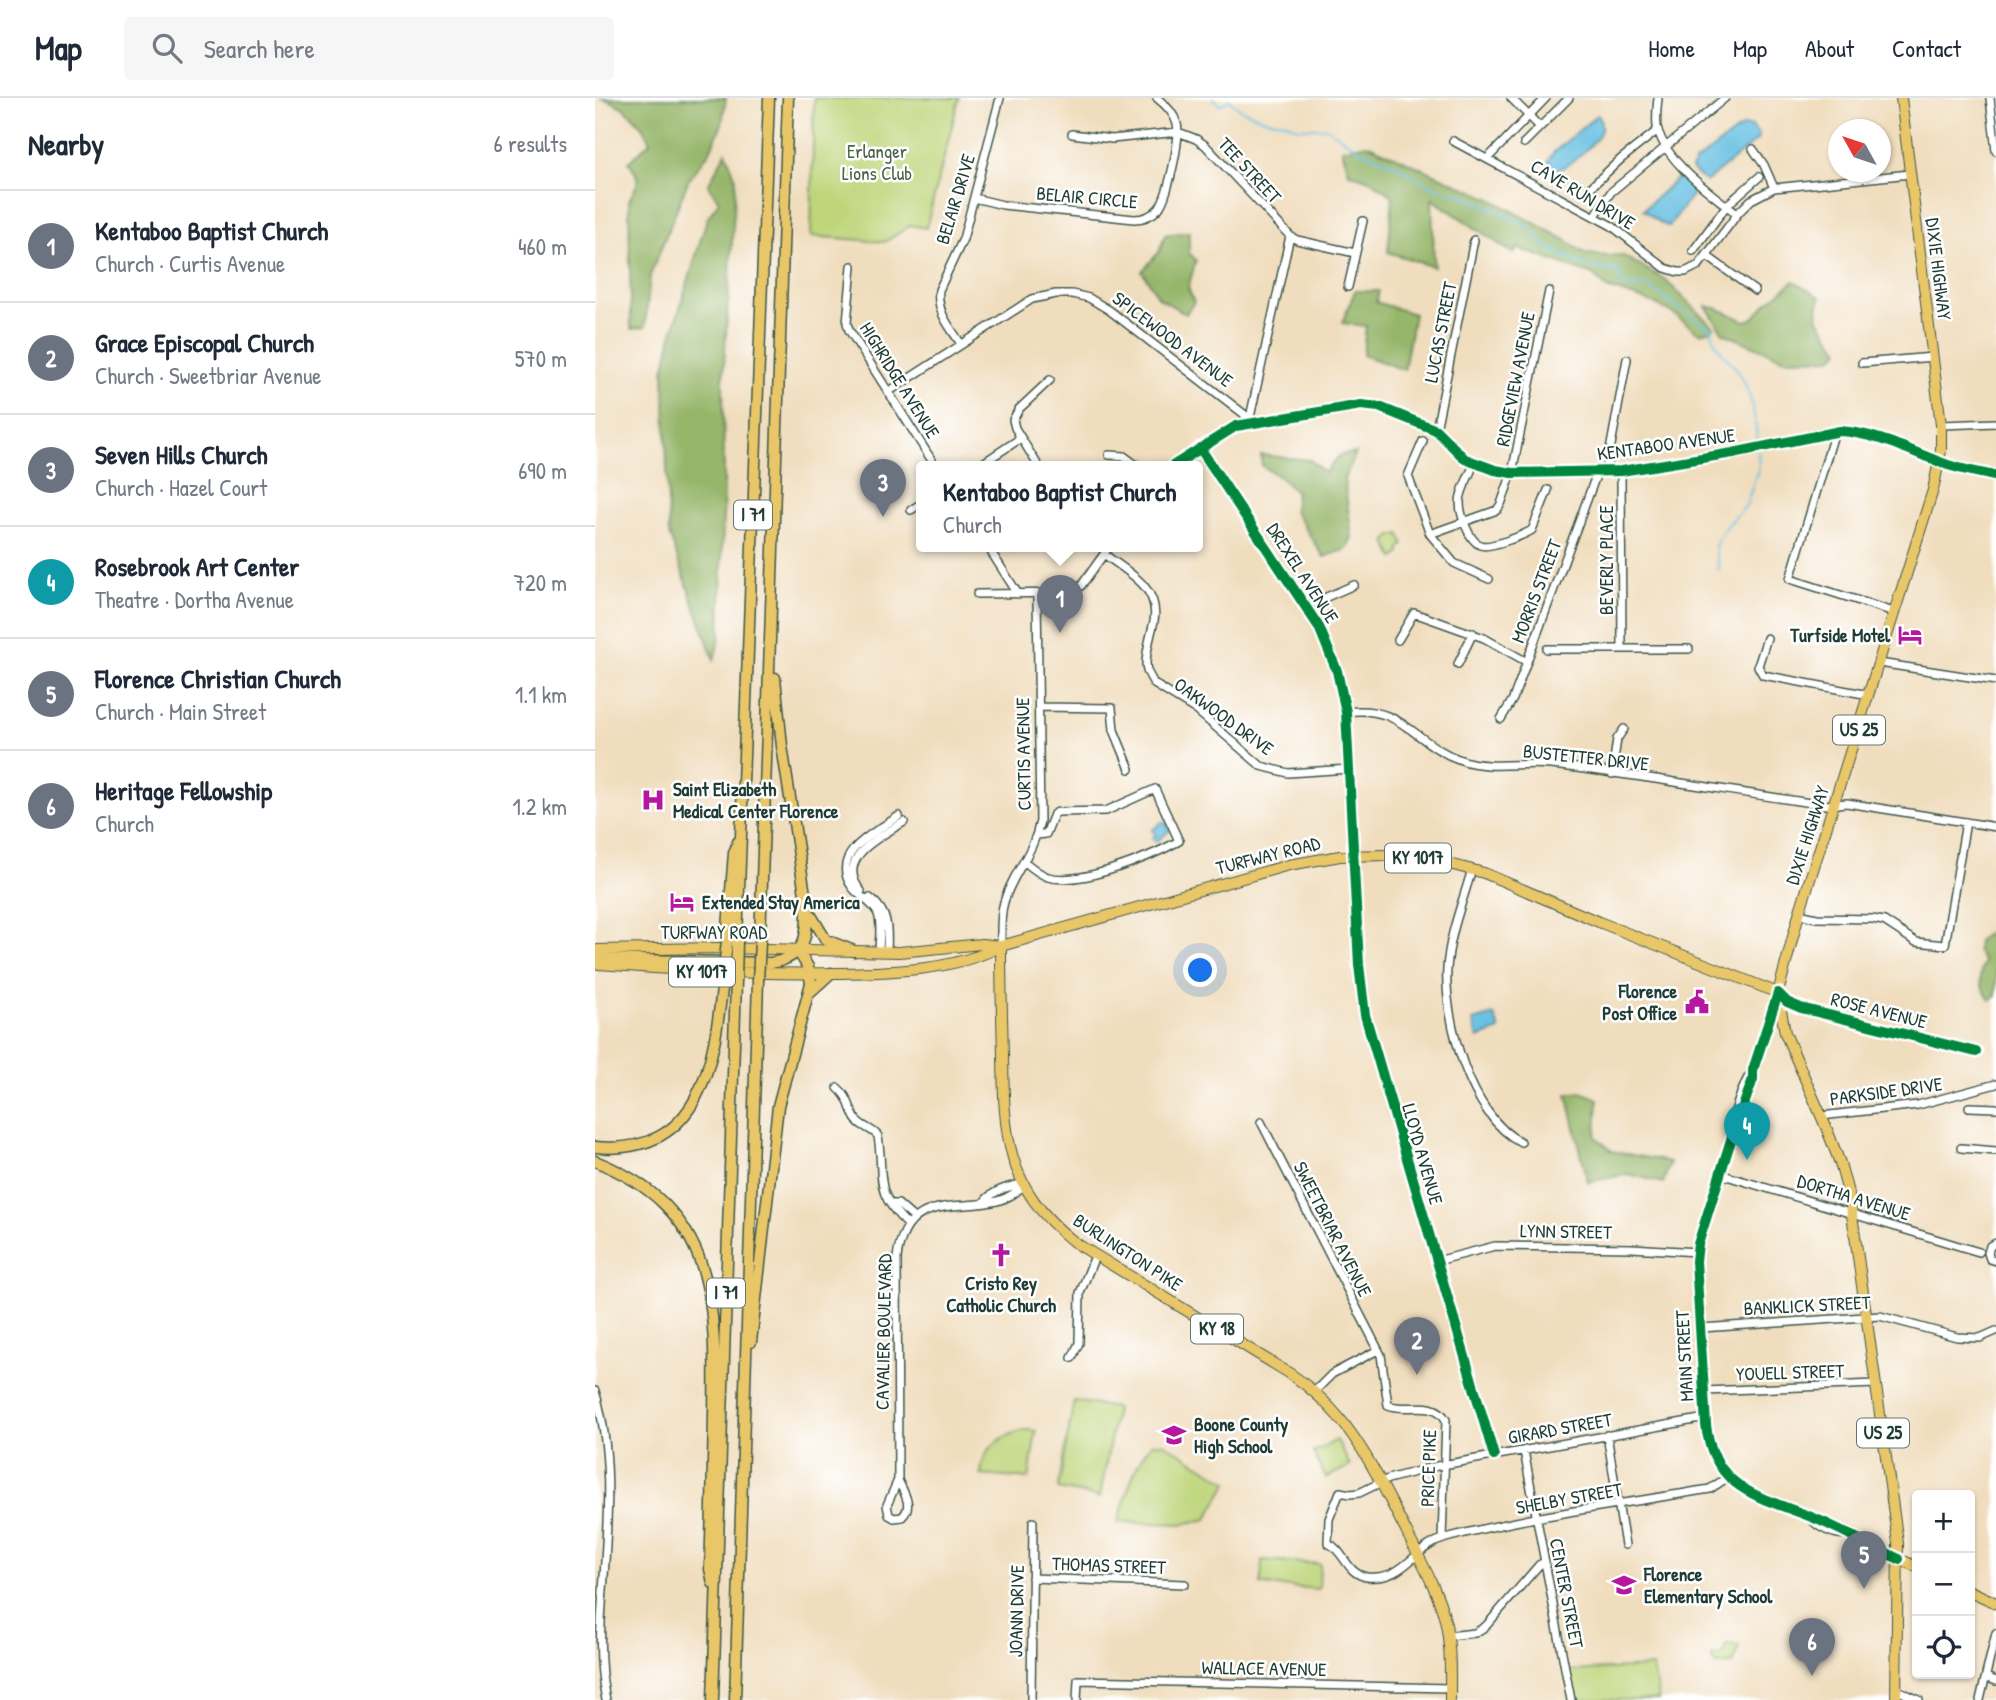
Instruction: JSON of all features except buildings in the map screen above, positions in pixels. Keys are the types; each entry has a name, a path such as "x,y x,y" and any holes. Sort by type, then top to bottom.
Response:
{"highway":[{"path":"761,98 759,173 764,204"},
{"name":"I 71","path":"713,1700 736,981 732,941 734,853 743,826 769,98"},
{"name":"I 71","path":"735,1700 771,656 787,98"},
{"path":"595,961 771,963 781,961 798,951 807,933 807,907 771,656"},
{"path":"807,907 826,940 854,951"},
{"path":"595,1147 634,1147 652,1142 679,1120 691,1105 709,1068 717,1037 723,980 732,941"},
{"path":"745,1365 754,1328 778,1106 811,983 810,974 798,951"},
{"path":"807,995 831,973"},
{"path":"595,1161 630,1178 667,1209 688,1236 699,1255 706,1276 715,1333 710,1569 717,1606"}],"main road":[{"name":"DIXIE HIGHWAY","path":"1897,1695 1899,1559 1852,1213 1840,1163 1785,1033 1778,993 1799,914 1933,490 1940,460 1941,425 1901,98"},
{"name":"TURFWAY ROAD","path":"595,961 707,973 810,974 880,972 947,964 984,955 1001,946 1289,865 1353,855 1410,857 1472,869 1778,993"},
{"name":"TURFWAY ROAD","path":"595,950 719,948 899,952 982,944 1001,946"},
{"name":"BURLINGTON PIKE","path":"1001,946 1004,1121 1012,1155 1024,1184 1055,1225 1074,1242 1289,1373 1315,1391 1351,1430 1381,1482 1437,1596 1448,1636 1450,1700"},
{"path":"1899,1559 1912,1565"},
{"path":"1975,1593 1996,1603"}],"street":[{"name":"BELAIR DRIVE","path":"961,344 941,314 937,298 943,278 963,239 1000,98"},
{"path":"1072,134 1112,139 1178,132 1172,113 1157,98"},
{"path":"1511,98 1540,127"},
{"path":"1488,158 1546,98"},
{"path":"1524,144 1569,98"},
{"path":"1658,98 1658,130 1666,145 1685,170 1737,214"},
{"path":"1595,216 1611,192 1725,98"},
{"path":"1990,98 1996,151"},
{"path":"1590,188 1658,130"},
{"name":"BELAIR CIRCLE","path":"974,198 1003,205 1135,219 1147,217 1157,211 1163,200 1179,142 1178,132"},
{"name":"TEE STREET","path":"1178,132 1205,145 1290,236"},
{"name":"CAVE RUN DRIVE","path":"1453,141 1595,216 1620,231 1650,257 1673,272 1685,272 1695,268 1707,256 1737,214 1751,200 1774,188 1910,174"},
{"path":"1753,149 1765,165 1774,188"},
{"path":"1693,251 1727,205 1759,177"},
{"path":"1348,287 1363,221"},
{"path":"1249,422 1290,236 1355,253"},
{"name":"LUCAS STREET","path":"1436,429 1474,240"},
{"path":"1707,256 1755,291"},
{"name":"HIGHRIDGE AVENUE","path":"852,266 847,327 932,461"},
{"name":"RIDGEVIEW AVENUE","path":"1430,534 1497,510 1512,473 1549,291"},
{"name":"SPICEWOOD AVENUE","path":"888,392 1033,299 1056,294 1080,296 1109,310 1244,414 1249,422"},
{"path":"1862,363 1933,357"},
{"path":"1606,472 1627,359"},
{"path":"1035,461 1013,423 1014,416 1050,380"},
{"name":"KENTABOO AVENUE","path":"1180,461 1228,429 1249,422 1361,405 1379,407 1436,429 1469,461 1512,473 1621,471 1733,453 1835,431 1856,432 1996,476"},
{"path":"1941,425 1996,423"},
{"path":"1835,431 1790,579 1894,612"},
{"path":"986,461 1021,438"},
{"path":"1423,440 1408,476 1430,534 1454,563 1489,579"},
{"name":"DREXEL AVENUE","path":"1200,448 1319,626 1333,658 1346,712 1353,855"},
{"path":"1109,455 1124,456 1131,461"},
{"path":"1471,471 1460,501 1465,523 1473,539 1480,545 1488,546 1524,534 1535,524 1548,490"},
{"name":"BEVERLY PLACE","path":"1621,471 1622,648"},
{"name":"MORRIS STREET","path":"1501,719 1513,699 1597,473"},
{"path":"911,510 916,507"},
{"path":"991,552 1018,594"},
{"path":"977,594 1064,594 1074,591 1106,552"},
{"name":"OAKWOOD DRIVE","path":"1108,552 1151,594 1155,609 1146,664 1154,684 1196,710 1256,762 1269,769 1287,773 1349,769"},
{"path":"1306,606 1353,584"},
{"name":"CURTIS AVENUE","path":"1001,946 1004,901 1037,835 1040,809 1037,594"},
{"path":"1398,640 1415,613 1473,634 1527,662"},
{"path":"1458,664 1473,634"},
{"path":"1767,638 1758,666 1763,675 1869,695"},
{"path":"1547,649 1689,649"},
{"path":"1879,663 1996,681"},
{"path":"1039,707 1112,708 1114,730 1130,768"},
{"name":"BUSTETTER DRIVE","path":"1346,712 1365,711 1387,715 1440,750 1482,765 1550,765 1825,805 1847,803 1996,827"},
{"path":"1612,774 1617,739 1624,729"},
{"path":"1025,862 1049,877 1079,877 1156,854 1179,841 1155,789 1106,811 1058,812 1054,814 1046,834 1037,835"},
{"path":"883,951 888,930 884,911 856,886 853,871 866,846 902,819"},
{"path":"1799,914 1817,918 1884,921 1916,942 1945,945 1966,822"},
{"name":"LLOYD AVENUE","path":"1353,855 1359,965 1365,1015 1494,1456"},
{"path":"1472,869 1448,958 1450,1013 1464,1063 1476,1093 1505,1132 1521,1142"},
{"name":"ROSE AVENUE","path":"1778,993 1787,1002 1801,1008 1976,1052"},
{"name":"MAIN STREET","path":"1778,993 1730,1132 1731,1140 1697,1252 1709,1447 1728,1477 1752,1494 1810,1518 1815,1524 1838,1535 1848,1535 1899,1559"},
{"name":"PARKSIDE DRIVE","path":"1821,1116 1918,1105 1996,1084"},
{"path":"838,1088 847,1096 856,1120 874,1130 878,1136 881,1188 893,1210 908,1226"},
{"path":"1969,1107 1996,1108"},
{"name":"SWEETBRIAR AVENUE","path":"1261,1122 1378,1350 1384,1364 1385,1399 1388,1405"},
{"path":"1961,1148 1996,1151"},
{"name":"DORTHA AVENUE","path":"1720,1174 1979,1252"},
{"name":"CAVALIER BOULEVARD","path":"898,1480 887,1505 889,1515 894,1518 902,1517 909,1507 898,1480 897,1258 901,1239 915,1219 936,1208 984,1202 988,1196 1013,1185 1024,1184"},
{"path":"892,1204 898,1204 915,1219"},
{"path":"1993,1260 1988,1253 1990,1246 1996,1243"},
{"name":"LYNN STREET","path":"1437,1261 1495,1247 1632,1248 1697,1252"},
{"path":"1072,1358 1079,1343 1080,1293 1095,1256"},
{"name":"BANKLICK STREET","path":"1701,1328 1867,1317 1893,1318 1957,1337 1980,1338 1996,1331"},
{"path":"1315,1391 1332,1374 1378,1350"},
{"name":"YOUELL STREET","path":"1705,1391 1876,1384"},
{"path":"595,1391 604,1429 608,1466 598,1610 605,1700"},
{"name":"PRICE PIKE","path":"1388,1405 1394,1408 1432,1407 1440,1412 1446,1425 1442,1539"},
{"name":"GIRARD STREET","path":"1328,1543 1329,1519 1340,1492 1359,1493 1381,1482 1444,1465 1706,1418"},
{"path":"1607,1435 1625,1545"},
{"name":"CENTER STREET","path":"1524,1451 1571,1700"},
{"name":"SHELBY STREET","path":"1328,1543 1336,1547 1355,1573 1365,1577 1391,1574 1408,1563 1417,1553 1442,1539 1536,1519 1710,1489 1728,1477"},
{"name":"JOANN DRIVE","path":"1031,1700 1033,1522"},
{"path":"1448,1636 1481,1630 1539,1565 1545,1562"},
{"name":"THOMAS STREET","path":"1032,1578 1185,1584"},
{"path":"1980,1700 1996,1633"},
{"path":"1986,1677 1996,1681"},
{"name":"WALLACE AVENUE","path":"1077,1700 1078,1680 1450,1688"},
{"path":"1897,1695 1919,1700"}],"green space":[{"path":"600,98 726,98 722,124 710,151 688,181 650,276 645,327 631,329 629,200 637,181 629,162 650,142 631,114 624,108"},
{"name":"Erlanger Lions Club","path":"814,98 959,98 926,228 911,225 885,242 811,236"},
{"path":"1367,144 1491,199 1584,253 1621,255 1663,278 1714,327 1699,333 1670,311 1607,288 1593,275 1517,248 1514,254 1432,199 1434,267 1388,252 1393,196 1370,180 1349,173 1342,149"},
{"path":"726,152 736,179 723,381 724,480 720,637 714,660 669,534 664,371 673,331 707,219 719,201 708,185"},
{"path":"1189,232 1189,253 1196,260 1188,288 1194,302 1186,314 1159,298 1142,271 1159,252 1165,235"},
{"path":"1794,281 1820,297 1817,317 1840,350 1832,358 1785,359 1723,333 1706,306 1745,321 1752,319"},
{"path":"1355,291 1379,291 1376,302 1414,314 1404,370 1363,355 1366,326 1342,323"},
{"path":"1356,453 1344,479 1352,537 1347,549 1324,557 1294,511 1296,492 1262,466 1261,455 1310,460 1325,473 1340,455"},
{"path":"1400,534 1404,545 1400,548 1400,554 1394,558 1386,542 1392,536"},
{"path":"1988,933 1996,933 1996,996 1990,1000 1981,982 1984,962 1977,951 1978,940"},
{"path":"1581,1092 1598,1099 1596,1137 1612,1151 1670,1162 1663,1183 1628,1174 1588,1182 1567,1094"},
{"path":"1074,1401 1116,1408 1100,1497 1058,1489"},
{"path":"1025,1430 1036,1431 1029,1479 981,1475 985,1457 994,1444"},
{"path":"1337,1440 1350,1466 1326,1478 1313,1452"},
{"path":"1152,1443 1165,1444 1228,1482 1207,1519 1183,1524 1118,1522 1135,1471"},
{"path":"1262,1560 1320,1564 1319,1589 1261,1585"},
{"path":"1726,1645 1739,1646 1733,1664 1716,1665 1712,1661 1713,1655 1722,1656"},
{"path":"1653,1667 1659,1700 1571,1700 1566,1671"}],"water":[{"path":"1597,115 1600,117 1601,128 1595,140 1574,160 1555,170 1548,161 1553,153"},
{"path":"1743,126 1752,126 1759,135 1757,140 1706,182 1691,169 1695,162"},
{"path":"1684,177 1696,187 1695,191 1669,226 1643,210 1676,179"},
{"path":"1162,822 1166,823 1170,830 1156,842 1152,838 1156,834 1152,830"},
{"path":"1494,1015 1500,1030 1478,1038 1473,1021"}],"waterway":[{"path":"1213,98 1220,105 1229,100 1242,110 1267,120 1285,122 1298,128 1327,128 1360,150 1400,167 1419,180 1463,195 1528,226 1548,248 1585,266 1618,271 1622,285 1649,287 1712,330 1715,342 1738,371 1747,389 1758,446"},
{"path":"1719,570 1715,546 1724,529 1746,506 1759,466 1758,452"}],"cycle path":[{"path":"1181,461 1236,426 1361,405 1379,407 1436,430 1465,459 1512,473 1621,471 1733,453 1840,431 1868,435 1948,465 1996,476"},
{"path":"1200,448 1319,627 1337,671 1346,712 1359,965 1365,1015 1494,1456"},
{"path":"1899,1559 1821,1521 1747,1491 1732,1480 1720,1466 1711,1448 1706,1425 1696,1261 1698,1244 1753,1079 1753,1070 1778,993 1787,1002 1801,1008 1976,1052"}],"place":[{"name":"Seven Hills Church","path":"883,517"},
{"name":"Kentaboo Baptist Church","path":"1060,633"},
{"name":"Turfside Motel","path":"1910,635"},
{"name":"Saint Elizabeth Medical Center Florence","path":"653,800"},
{"name":"Extended Stay America","path":"682,902"},
{"name":"Florence Post Office","path":"1697,1002"},
{"name":"Rosebrook Art Center","path":"1747,1160"},
{"name":"Cristo Rey Catholic Church","path":"1001,1255"},
{"name":"Grace Episcopal Church","path":"1417,1375"},
{"name":"Boone County High School","path":"1174,1435"},
{"name":"Florence Elementary School","path":"1624,1585"},
{"name":"Florence Christian Church","path":"1864,1589"},
{"name":"Heritage Fellowship","path":"1812,1676"}]}
